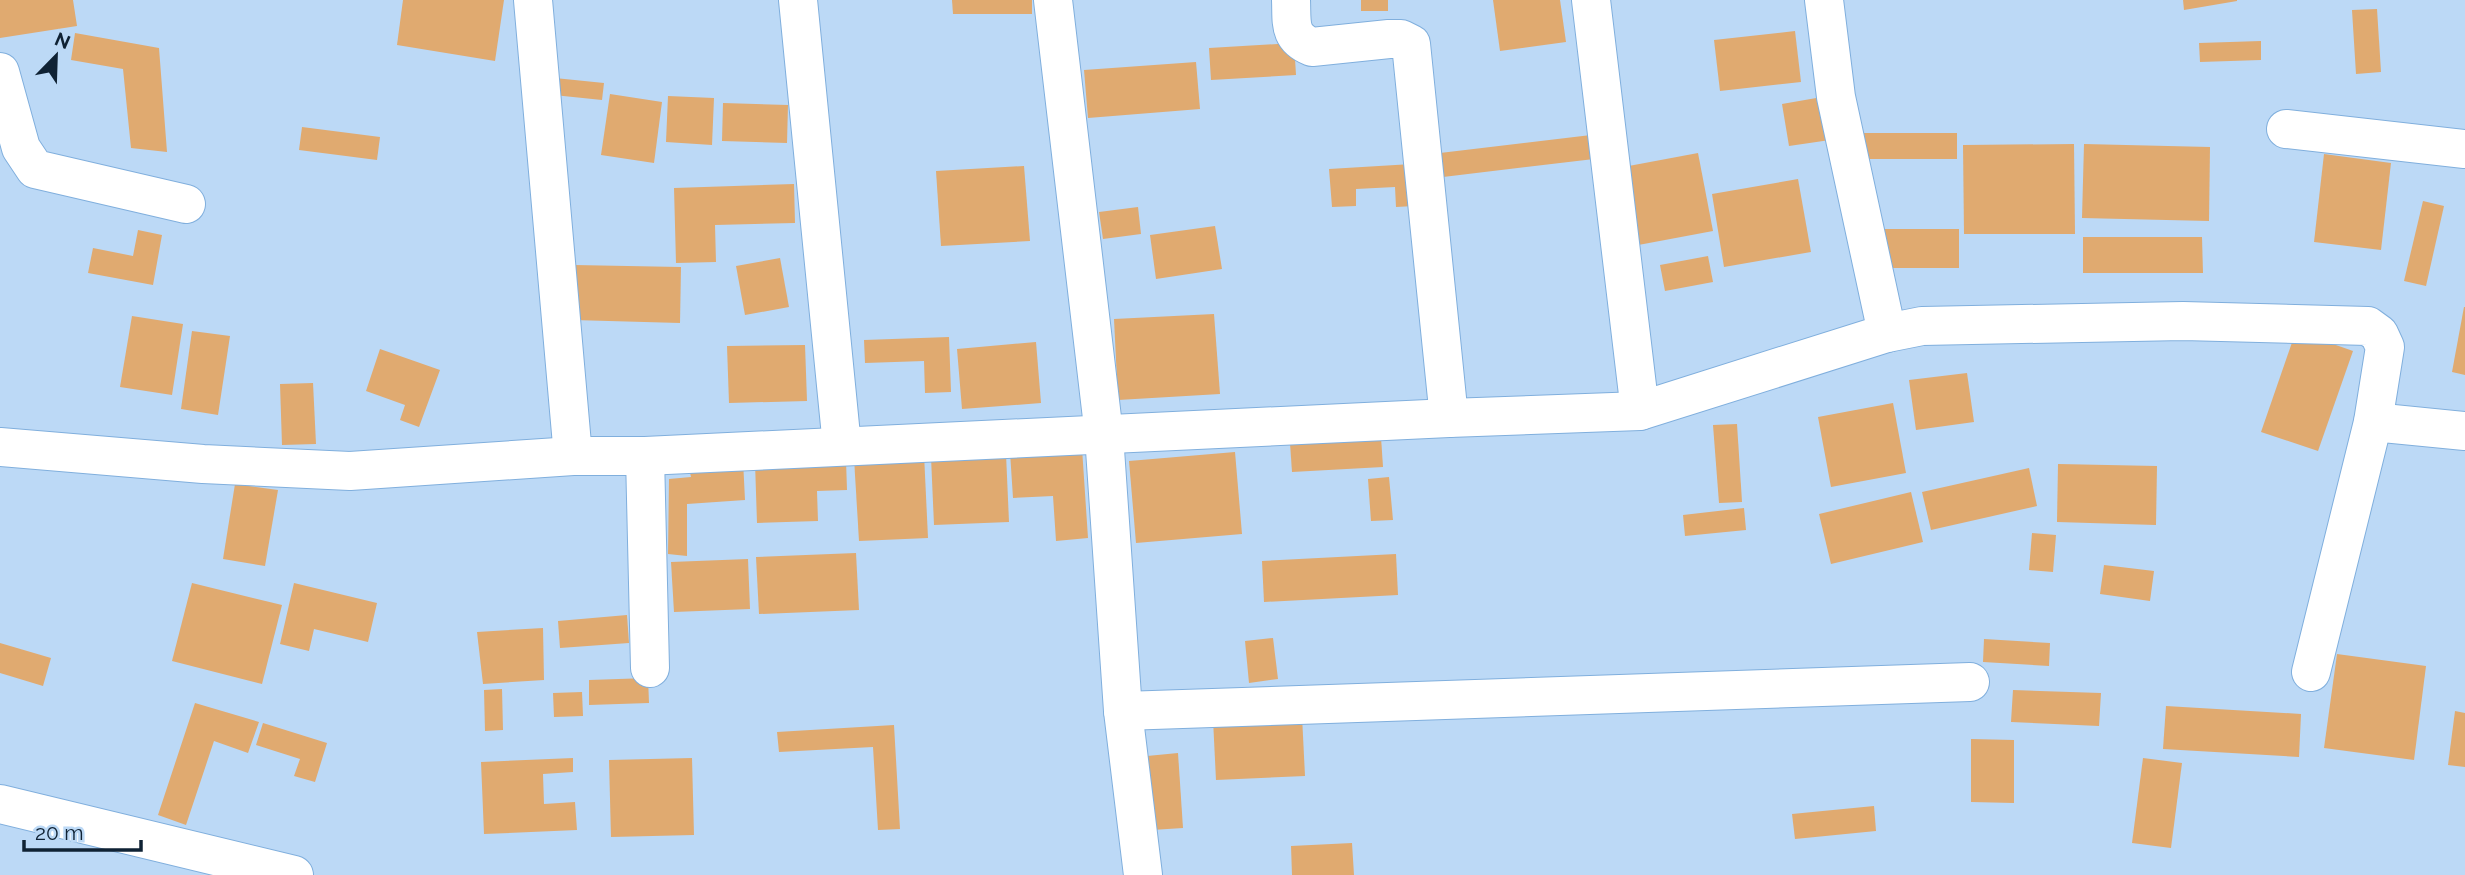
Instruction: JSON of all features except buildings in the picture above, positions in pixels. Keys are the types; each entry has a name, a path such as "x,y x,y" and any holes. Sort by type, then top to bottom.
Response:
{"street":[{"path":"533,0 573,456"},
{"path":"798,0 842,446"},
{"path":"1053,0 1104,435 1123,711 1143,875"},
{"path":"1291,0 1293,32 1301,43 1312,47 1401,39 1411,44 1449,418"},
{"path":"1591,0 1640,411"},
{"path":"1824,0 1836,97 1887,333"},
{"path":"0,72 21,148 35,169 186,204"},
{"path":"2287,129 2465,149"},
{"path":"0,447 203,464 350,471 573,456 645,456 1640,411 1887,333 1922,326 2183,321 2368,326 2379,334 2385,347 2373,422 2311,672"},
{"path":"2373,422 2465,431"},
{"path":"645,456 650,668"},
{"path":"1123,711 1970,682"},
{"path":"0,804 294,875"}]}
